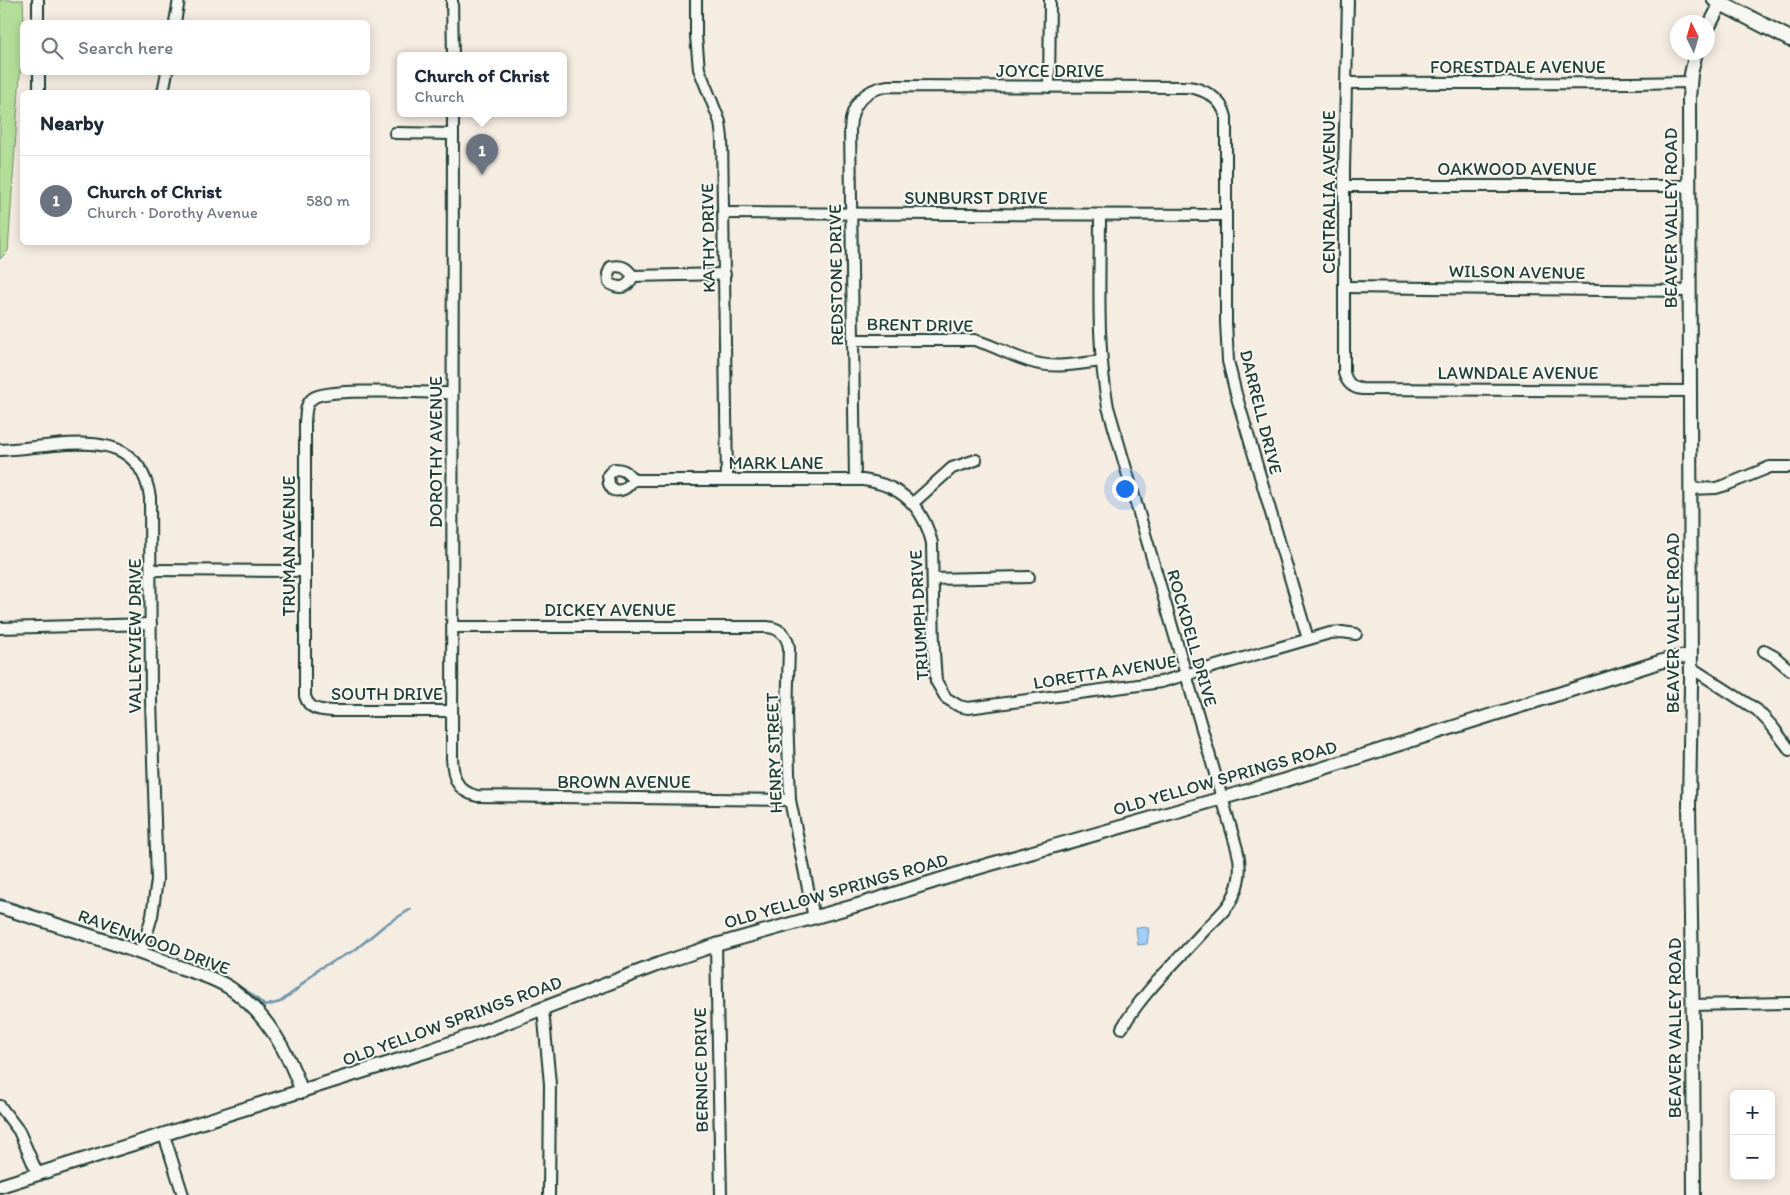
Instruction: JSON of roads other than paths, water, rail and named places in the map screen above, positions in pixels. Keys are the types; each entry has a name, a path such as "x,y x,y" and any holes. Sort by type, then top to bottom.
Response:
{"main road":[{"path":"1718,2 1790,38"}],"street":[{"path":"38,0 38,20"},
{"path":"175,20 179,0"},
{"path":"452,0 453,52"},
{"name":"KATHY DRIVE","path":"696,0 696,36 699,69 720,122 722,138 727,479"},
{"path":"1049,87 1050,0"},
{"name":"CENTRALIA AVENUE","path":"1348,0 1344,373 1348,383"},
{"path":"1713,15 1718,2"},
{"name":"BEAVER VALLEY ROAD","path":"1694,60 1688,98 1690,391 1689,808 1694,1195"},
{"path":"39,75 40,90"},
{"path":"163,90 166,75"},
{"name":"FORESTDALE AVENUE","path":"1346,83 1620,84 1690,82"},
{"name":"JOYCE DRIVE","path":"882,87 1188,87 1202,90 1215,99"},
{"name":"REDSTONE DRIVE","path":"855,479 850,129 853,110 858,101 866,93 882,87"},
{"name":"DARRELL DRIVE","path":"1215,99 1223,109 1226,117 1226,322 1230,369 1308,639"},
{"name":"DOROTHY AVENUE","path":"453,117 452,770 460,788"},
{"path":"395,133 453,134"},
{"name":"OAKWOOD AVENUE","path":"1345,186 1689,186"},
{"name":"SUNBURST DRIVE","path":"724,213 1226,215"},
{"name":"ROCKDELL DRIVE","path":"1100,215 1104,387 1239,856 1239,877 1234,895 1228,906 1147,992 1122,1028"},
{"path":"633,276 725,274"},
{"name":"WILSON AVENUE","path":"1345,287 1689,292"},
{"name":"BRENT DRIVE","path":"853,340 974,340 1042,365 1060,366 1102,361"},
{"name":"LAWNDALE AVENUE","path":"1348,383 1354,388 1362,389 1690,391"},
{"name":"TRUMAN AVENUE","path":"322,710 310,706 305,696 306,409 308,404 314,397 321,394 452,393"},
{"name":"VALLEYVIEW DRIVE","path":"0,450 90,443 109,446 130,457 144,474 149,489 153,782 157,880 152,916 141,953"},
{"path":"913,503 952,468 976,460"},
{"path":"1690,489 1726,485 1770,467 1790,467"},
{"name":"MARK LANE","path":"633,480 855,479 886,485 913,503"},
{"name":"TRIUMPH DRIVE","path":"913,503 930,532 934,555 936,675 939,687 946,698"},
{"path":"151,570 305,571"},
{"path":"934,579 1028,577"},
{"path":"0,628 151,624"},
{"name":"DICKEY AVENUE","path":"453,627 767,627"},
{"name":"HENRY STREET","path":"767,627 775,628 782,632 789,648 787,715 790,800 814,918"},
{"name":"LORETTA AVENUE","path":"946,698 959,706 976,708 1160,682 1335,632 1356,634"},
{"path":"1764,651 1775,657 1790,670"},
{"name":"OLD YELLOW SPRINGS ROAD","path":"0,1186 302,1092 476,1034 659,964 716,945 1222,798 1666,660 1690,661"},
{"path":"1690,661 1757,710 1790,750"},
{"name":"SOUTH DRIVE","path":"322,710 452,711"},
{"name":"BROWN AVENUE","path":"460,788 467,793 477,796 790,800"},
{"name":"RAVENWOOD DRIVE","path":"0,907 141,953 211,979 232,990 261,1015 275,1034 289,1057 302,1092"},
{"name":"BERNICE DRIVE","path":"716,945 721,1195"},
{"path":"1692,1005 1790,1003"},
{"path":"542,1009 550,1084 549,1195"},
{"path":"0,1106 19,1131 38,1175"},
{"path":"164,1135 183,1195"}],"water":[{"path":"1136,927 1149,928 1147,944 1138,945"}],"waterway":[{"path":"0,899 137,944"},
{"path":"237,986 250,993 265,1006 280,1002 318,969 355,950 385,925 411,909"},
{"path":"149,949 192,965"}],"place":[{"name":"Church of Christ","path":"482,175"}]}
